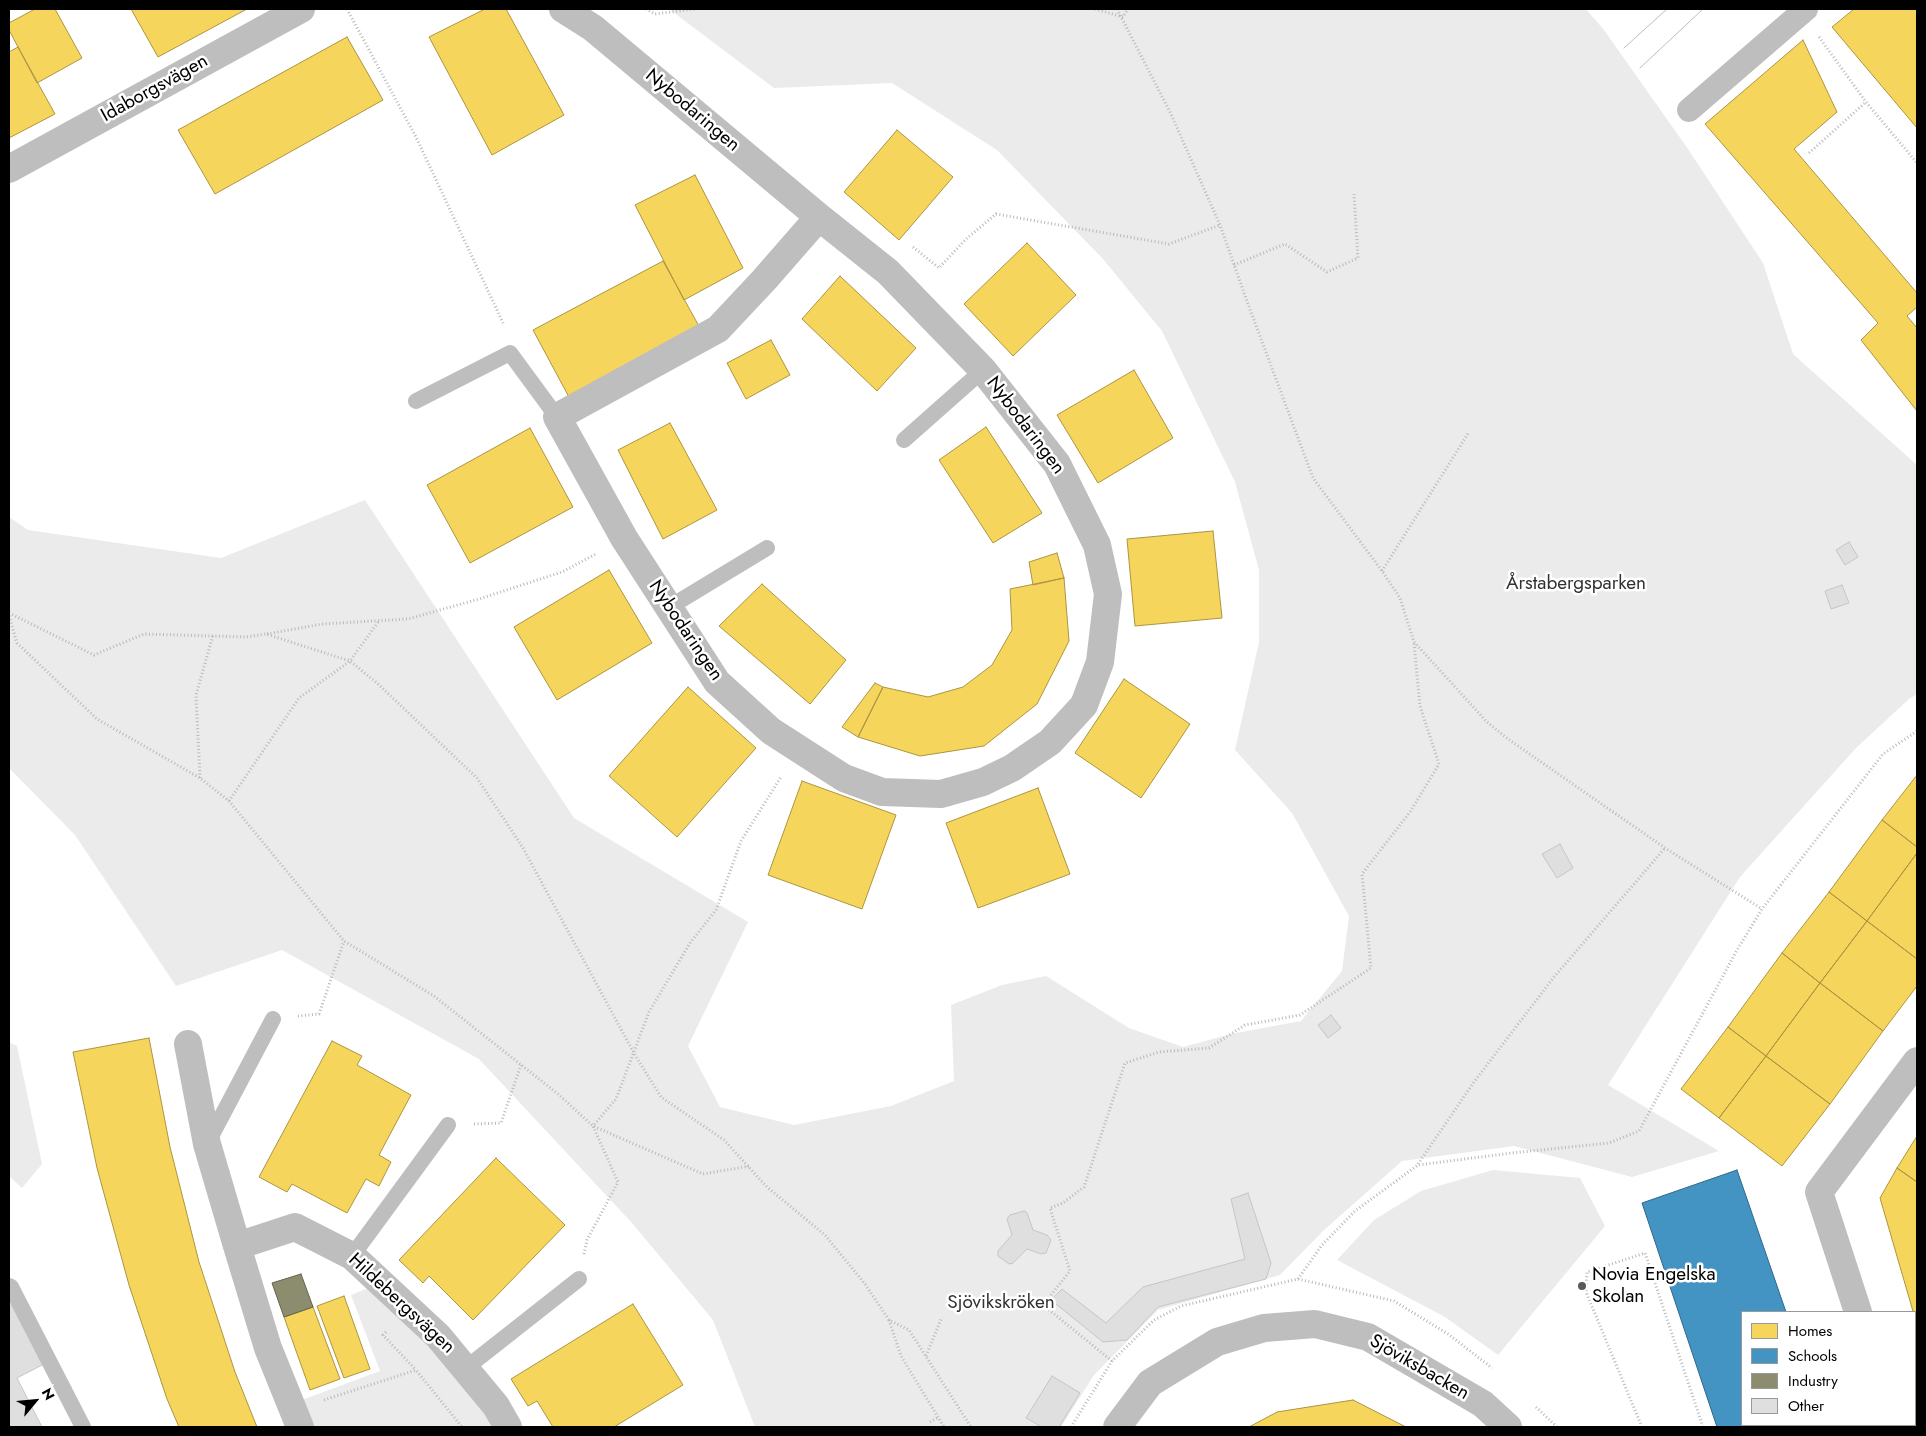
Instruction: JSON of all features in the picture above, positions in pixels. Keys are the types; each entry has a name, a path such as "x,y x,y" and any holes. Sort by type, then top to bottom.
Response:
{"street":[{"name":"Idaborgsvägen","path":"9,168 301,9"},
{"name":"Nybodaringen","path":"557,417 624,538 717,682 772,731 844,778 882,792 941,794 983,782 1012,768 1050,742 1084,705 1100,662 1108,594 1097,545 1057,464 983,370 888,272 819,217 593,28 563,9"},
{"path":"1689,110 1804,11"},
{"path":"557,417 718,329 819,217"},
{"path":"188,1044 208,1144 236,1246 268,1348 296,1419"},
{"path":"1858,1311 1818,1192 1917,1061"},
{"name":"Hildebergsvägen","path":"236,1246 295,1227 352,1256 438,1336 496,1406 508,1427"},
{"name":"Sjöviksbacken","path":"1117,1427 1150,1383 1217,1342 1264,1328 1315,1324 1368,1337 1483,1404 1508,1427"}],"lane":[{"path":"416,401 510,353"},
{"name":"Nybodaringen","path":"510,353 557,417"},
{"path":"904,440 983,370"},
{"path":"668,608 767,548"},
{"path":"208,1144 273,1019"},
{"path":"352,1256 448,1125"},
{"path":"466,1368 579,1279"},
{"path":"9,1286 11,1286 83,1427"}],"path":[{"path":"347,9 416,137 507,332 510,353"},
{"path":"646,9 655,14 695,9"},
{"path":"1095,9 1123,17"},
{"path":"1112,1361 1043,1304 1070,1271 1050,1208 1063,1203 1084,1187 1125,1063 1159,1052 1209,1048 1245,1025 1300,1015 1371,968 1362,874 1410,812 1439,764 1420,706 1414,642 1400,598 1313,478 1220,226 1170,112 1123,17 1117,9"},
{"path":"1123,17 1128,9"},
{"path":"1804,11 1866,102 1917,163"},
{"path":"1809,153 1866,102"},
{"path":"1234,265 1285,244 1327,272 1358,258 1354,194"},
{"path":"912,246 939,268 966,239 996,214 1169,244 1220,226"},
{"path":"1382,571 1469,432"},
{"path":"9,614 94,655 144,634 246,637 322,624 408,619 480,599 562,572 600,552"},
{"path":"9,614 17,643 97,718 200,778 229,801 344,941 434,996 558,1094 593,1126 703,1174 750,1166"},
{"path":"229,801 298,698 350,661 379,621"},
{"path":"266,634 350,661 377,683 477,778 523,848 635,1055 661,1097 724,1140 768,1187 826,1235 859,1277 889,1320 901,1356 944,1427"},
{"path":"200,778 196,695 213,635"},
{"path":"1414,642 1487,722 1508,740 1665,848 1762,909"},
{"path":"1418,1165 1512,1152 1609,1143 1639,1130 1737,950 1762,909 1883,754 1917,730"},
{"path":"593,1126 616,1099 635,1055 650,1012 690,942 716,910 741,841 780,779"},
{"path":"1298,1278 1322,1245 1355,1211 1418,1165 1474,1082 1554,977 1665,848"},
{"path":"273,1019 319,1014 344,941"},
{"path":"448,1125 501,1123 521,1065"},
{"path":"579,1279 587,1240 618,1182 593,1126"},
{"path":"1642,1427 1586,1292 1588,1272 1645,1253 1703,1427"},
{"path":"926,1356 942,1317"},
{"path":"889,1320 909,1330 971,1427"},
{"path":"296,1419 416,1370 462,1427"},
{"path":"930,1422 937,1418"}],"green space":[{"name":"Årstabergsparken","path":"669,9 1586,9 1604,30 1688,149 1763,263 1793,354 1917,465 1917,694 1909,699 1856,748 1740,877 1608,1085 1719,1151 1632,1177 1514,1146 1402,1161 1323,1231 1280,1275 1158,1310 1094,1375 1061,1427 755,1427 713,1320 632,1223 479,1059 282,950 176,986 75,835 9,768 9,517 28,530 221,558 365,500 574,818 748,922 688,1046 720,1107 794,1125 891,1106 954,1081 951,1005 1002,985 1046,976 1129,1028 1183,1047 1231,1034 1301,1021 1342,971 1349,916 1292,813 1235,750 1259,642 1259,570 1235,482 1162,331 1103,259 997,150 892,83 774,88"},
{"path":"9,1042 17,1046 42,1164 22,1188 9,1176"},
{"path":"1493,1170 1580,1178 1605,1226 1498,1355 1445,1317 1337,1260 1374,1220 1421,1191"},
{"path":"371,1287 427,1342 479,1401 493,1427 314,1427 302,1400 380,1371 351,1295"}],"building: Homes":[{"path":"35,9 55,9 82,58 37,83 9,30 9,23"},
{"path":"131,9 247,9 158,57"},
{"path":"485,9 506,9 564,115 492,155 429,37"},
{"path":"1854,9 1917,9 1917,128 1832,27"},
{"path":"347,37 383,100 215,194 178,130"},
{"path":"1803,40 1837,112 1794,149 1917,293 1917,307 1907,316 1917,328 1917,411 1861,340 1878,323 1705,124"},
{"path":"18,47 55,114 9,138 9,52"},
{"path":"897,130 953,177 899,240 844,192"},
{"path":"695,175 743,268 684,300 635,205"},
{"path":"1027,243 1076,295 1013,356 964,304"},
{"path":"663,261 700,328 570,399 533,330"},
{"path":"840,276 916,348 877,391 802,319"},
{"path":"771,340 790,375 746,399 727,363"},
{"path":"1134,370 1173,438 1098,483 1057,415"},
{"path":"670,423 717,510 663,539 618,450"},
{"path":"986,427 1042,513 993,543 939,460"},
{"path":"530,428 573,507 470,563 427,485"},
{"path":"1213,531 1222,618 1135,626 1127,539"},
{"path":"1057,553 1064,578 1033,585 1029,562"},
{"path":"609,570 652,643 557,700 514,627"},
{"path":"1064,578 1069,641 1037,704 984,746 920,756 858,737 883,687 928,697 963,687 992,665 1012,630 1010,589"},
{"path":"762,584 846,660 810,704 719,626"},
{"path":"1124,679 1190,724 1141,798 1075,753"},
{"path":"875,683 883,687 858,737 842,727"},
{"path":"688,687 756,748 677,837 609,776"},
{"path":"1917,775 1917,847 1882,820"},
{"path":"802,781 896,815 862,909 768,875"},
{"path":"1038,788 1070,874 978,908 946,823"},
{"path":"1882,820 1917,847 1917,853 1867,921 1829,892"},
{"path":"1917,853 1917,959 1867,921"},
{"path":"1829,892 1867,921 1820,983 1782,953"},
{"path":"1867,921 1917,959 1917,986 1883,1031 1820,983"},
{"path":"1782,953 1820,983 1766,1056 1728,1027"},
{"path":"1820,983 1883,1031 1830,1104 1766,1056"},
{"path":"1728,1027 1766,1056 1719,1118 1681,1089"},
{"path":"149,1038 170,1147 199,1262 235,1372 257,1427 179,1427 167,1399 129,1285 97,1168 73,1052"},
{"path":"332,1041 362,1056 357,1065 411,1095 379,1155 391,1162 379,1186 366,1179 347,1213 292,1184 287,1192 259,1177"},
{"path":"1766,1056 1830,1104 1782,1166 1719,1118"},
{"path":"1917,1136 1917,1182 1897,1168"},
{"path":"496,1158 565,1225 473,1320 429,1276 423,1283 399,1260"},
{"path":"1897,1168 1917,1182 1917,1325 1916,1311 1913,1311 1880,1198"},
{"path":"344,1296 370,1369 344,1378 317,1306"},
{"path":"633,1304 683,1385 614,1427 553,1427 537,1401 528,1406 511,1379"},
{"path":"313,1307 340,1379 310,1390 284,1317"},
{"path":"1353,1400 1406,1427 1249,1427 1277,1412"}],"building: Schools":[{"path":"1737,1170 1786,1311 1741,1311 1741,1426 1825,1427 1717,1427 1642,1203"}],"building: Industry":[{"path":"301,1274 313,1307 284,1317 272,1283"}],"building: Other":[{"path":"1849,542 1858,557 1845,565 1836,550"},
{"path":"1842,585 1849,603 1831,609 1825,591"},
{"path":"1560,844 1573,868 1557,878 1542,854"},
{"path":"1331,1015 1341,1028 1328,1038 1318,1025"},
{"path":"1248,1193 1271,1263 1266,1279 1158,1307 1127,1340 1103,1342 1051,1300 1062,1289 1106,1323 1143,1287 1245,1259 1231,1199"},
{"path":"1024,1211 1027,1213 1033,1230 1047,1235 1051,1240 1046,1253 1041,1254 1027,1249 1013,1263 1009,1264 998,1256 998,1251 1012,1235 1007,1219 1010,1215"},
{"path":"13,1304 44,1364 17,1378 42,1427 9,1427 9,1306"},
{"path":"1052,1376 1080,1393 1059,1427 1042,1427 1026,1418"}],"tram line":[{"path":"1624,48 1667,9"},
{"path":"1640,68 1703,9"}],"place":[{"name":"Novia Engelska Skolan","path":"1582,1286"}],"park label":[{"name":"Sjövikskröken","path":"1001,1303"}]}
